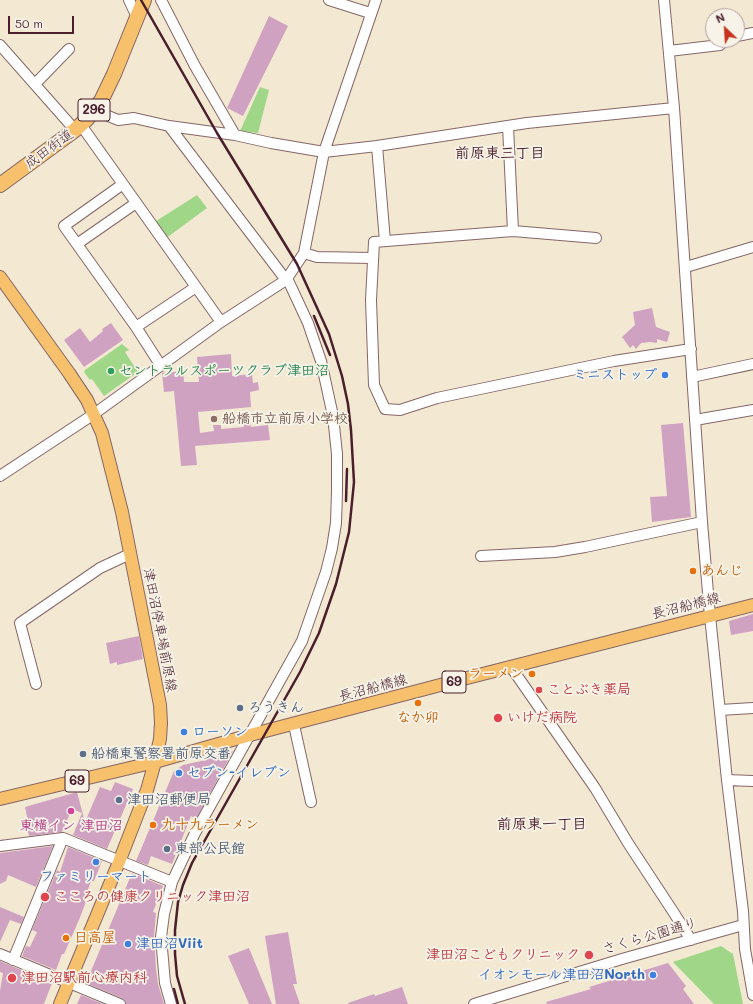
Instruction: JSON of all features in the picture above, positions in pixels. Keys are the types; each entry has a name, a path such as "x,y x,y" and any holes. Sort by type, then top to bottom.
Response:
{"highway":[{"name":"成田街道","path":"0,185 78,127 94,110 101,101 110,83 144,0"}],"main road":[{"name":"津田沼停車場前原線","path":"0,277 87,400 102,434 122,512 160,705 160,739 155,762 146,790 119,862 60,1004"},
{"name":"長沼船橋線","path":"0,799 155,762 467,678 753,605"}],"street":[{"path":"129,0 137,17"},
{"path":"162,0 195,66 235,135"},
{"path":"329,0 370,13"},
{"path":"0,476 94,414 221,322 287,279 304,253 324,152 357,58 370,13 376,0"},
{"path":"664,0 686,267 692,377 710,616 745,949 753,995"},
{"path":"0,45 35,84 78,127 123,184 221,322"},
{"path":"669,51 705,46"},
{"path":"35,84 69,49"},
{"path":"94,110 118,120 134,118 169,126 235,135 324,152 378,146 508,126 674,108"},
{"path":"169,126 287,279 308,323 319,354 333,416 337,454 336,523 332,548 326,572 302,641 195,833 172,882 164,914 161,937 165,983 171,1004"},
{"path":"508,126 513,231"},
{"path":"378,146 386,241"},
{"path":"123,184 64,226 136,327 161,366"},
{"path":"77,244 136,203"},
{"path":"596,238 513,231 374,242 371,300 374,385 385,409 400,410 437,398 606,363 691,349"},
{"path":"686,267 753,247"},
{"path":"304,253 317,257 373,258"},
{"path":"136,327 196,288"},
{"path":"692,377 753,364"},
{"path":"696,420 753,410"},
{"path":"481,556 551,552 702,522"},
{"path":"36,684 20,623 100,568 130,554"},
{"path":"511,667 595,788 628,844 691,940"},
{"path":"720,710 753,708"},
{"path":"294,725 311,802"},
{"path":"727,780 753,781"},
{"path":"0,846 63,838 119,862 172,882"},
{"path":"14,960 63,838"},
{"name":"さくら公園通り","path":"474,1004 622,959 743,925"},
{"path":"0,954 120,1004"}],"green space":[{"path":"260,87 269,90 258,133 240,131"},
{"path":"197,195 207,208 165,239 153,223"},
{"name":"セントラルスポーツクラブ津田沼","path":"122,344 129,350 125,352 138,372 104,396 92,379 90,380 84,372"},
{"path":"721,946 733,954 743,1004 714,1004 673,962"}],"building":[{"path":"269,16 288,26 243,116 227,108"},
{"path":"652,308 656,327 670,332 667,342 657,339 657,343 641,343 636,349 633,345 630,348 622,337 635,325 633,312"},
{"name":"セントラルスポーツクラブ津田沼","path":"111,323 123,340 84,367 64,340 80,328 90,342 103,331 102,329"},
{"path":"231,354 232,376 252,374 253,383 258,382 259,390 250,392 251,407 198,412 200,433 214,431 213,425 221,425 221,429 244,427 243,422 250,422 251,427 268,425 270,440 195,446 197,465 181,466 174,391 164,392 162,373 183,371 184,382 199,382 197,357"},
{"path":"683,423 691,517 652,522 650,497 667,496 661,425"},
{"path":"753,614 753,631 731,635 729,621"},
{"path":"139,636 143,659 117,665 117,662 110,664 106,643"},
{"path":"233,751 196,819 191,816 172,864 151,856 148,865 136,861 174,771 183,765"},
{"path":"115,782 133,789 107,849 73,835 82,813 72,809 62,832 29,836 27,827 29,826 25,807 77,792 85,822 100,787 111,791"},
{"path":"53,846 36,887 8,875 6,881 0,884 0,853"},
{"path":"68,847 102,861 94,881 91,881 85,898 87,899 79,920 64,954 62,954 56,970 22,956 26,946 30,947 37,932 32,930 57,870 60,872"},
{"name":"津田沼Viit","path":"132,873 163,886 153,912 156,913 154,936 156,969 158,984 164,1004 126,1004 125,1000 122,998 86,983"},
{"path":"0,907 24,917 21,924 10,920 0,942"},
{"path":"288,932 297,984 293,984 300,1004 276,1004 265,936"},
{"path":"249,948 272,1004 249,1004 228,956"},
{"path":"0,961 52,983 44,1004 0,1004 0,991 3,973 0,972"},
{"name":"イオンモール津田沼North","path":"668,963 686,986 683,989 694,1004 547,1004 546,1002 591,989 589,987"},
{"path":"402,987 408,1004 348,1004 374,994 375,996"},
{"path":"81,995 103,1004 77,1004"}],"railway":[{"path":"141,0 217,133 297,264 329,334 342,376 348,404 354,482 349,532 336,584 319,633 300,672 192,863 183,885 178,902 175,930 175,954 177,976 185,1004"},
{"path":"314,316 330,355"},
{"path":"346,501 347,469"},
{"path":"174,989 178,1004"}],"place":[{"name":"セントラルスポーツクラブ津田沼","path":"111,371"},
{"name":"ミニストップ","path":"665,375"},
{"name":"船橋市立前原小学校","path":"214,419"},
{"name":"あんじ","path":"693,571"},
{"name":"ラーメン","path":"532,674"},
{"name":"ことぶき薬局","path":"539,690"},
{"name":"なか卯","path":"418,703"},
{"name":"ろうきん","path":"240,708"},
{"name":"いけだ病院","path":"498,718"},
{"name":"ローソン","path":"184,732"},
{"name":"船橋東警察署前原交番","path":"83,754"},
{"name":"セブン-イレブン","path":"179,773"},
{"name":"津田沼郵便局","path":"119,800"},
{"name":"東横イン 津田沼","path":"71,811"},
{"name":"九十九ラーメン","path":"153,825"},
{"name":"東部公民館","path":"167,849"},
{"name":"ファミリーマート","path":"96,862"},
{"name":"こころの健康クリニック津田沼","path":"45,897"},
{"name":"日高屋","path":"66,938"},
{"name":"津田沼Viit","path":"128,944"},
{"name":"津田沼こどもクリニック","path":"589,955"},
{"name":"イオンモール津田沼North","path":"653,975"},
{"name":"津田沼駅前心療内科","path":"12,978"}],"district":[{"name":"前原東三丁目","path":"500,153"},
{"name":"前原東一丁目","path":"542,824"}]}
